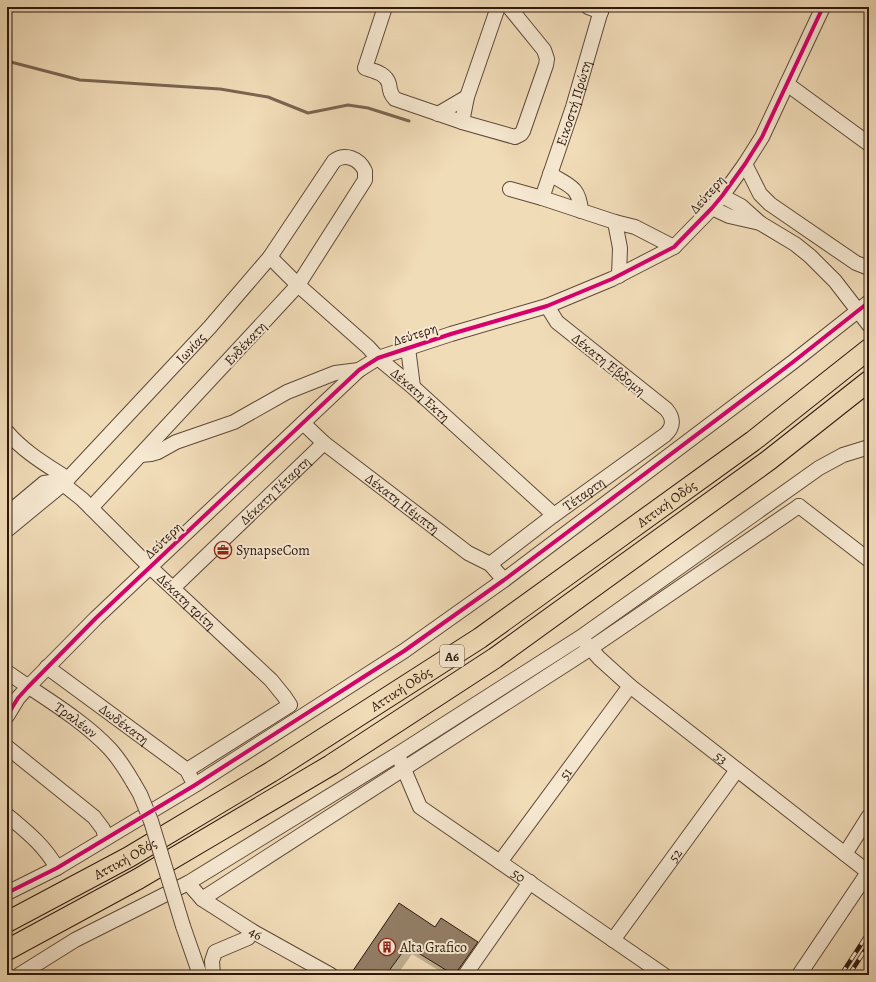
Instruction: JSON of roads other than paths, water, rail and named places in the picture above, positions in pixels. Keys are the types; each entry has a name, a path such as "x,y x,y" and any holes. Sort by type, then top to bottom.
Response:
{"highway":[{"name":"Αττική Οδός","path":"7,922 129,858 258,780 480,638 753,441 869,349"},
{"name":"Αττική Οδός","path":"7,950 138,879 331,765 495,658 770,460 869,381"}],"street":[{"path":"385,7 365,68 382,74 386,78 391,96 395,99 462,122 511,136 518,136 522,131 547,59 544,50 509,7"},
{"path":"462,122 467,97 498,7"},
{"name":"Δεύτερη","path":"7,716 18,698 96,618 359,370 378,358 547,306 619,276 674,247 722,196 762,137 823,7"},
{"name":"Εικοστή Πρώτη","path":"542,198 573,107 597,9"},
{"path":"787,84 869,144"},
{"path":"438,114 467,97"},
{"name":"Ιωνίας","path":"7,530 65,481 210,327 270,257 334,161 341,157 356,160"},
{"name":"Ενδέκατη","path":"91,508 298,285 364,180 365,171 363,166 356,160"},
{"path":"745,164 760,194 770,204 856,263 869,268"},
{"path":"550,174 578,193 582,211"},
{"path":"510,190 542,198 635,227 674,247"},
{"name":"Δεύτερη","path":"722,196 741,206 760,223 795,244 810,256 864,307 868,324"},
{"name":"Δεύτερη","path":"712,208 729,216 760,223"},
{"path":"615,222 620,248 619,276"},
{"name":"Δέκατη Έκτη","path":"270,257 298,285 368,347 378,358 413,387 554,515"},
{"name":"Δέκατη Έβδομη","path":"547,306 556,322 666,409 670,413 672,421"},
{"path":"11,890 57,868 195,785 404,651 504,580 864,307"},
{"path":"408,348 413,387"},
{"path":"141,455 158,452 176,442 234,422 287,392 335,373 359,370"},
{"name":"Τέταρτη","path":"490,564 554,515 665,435 670,431 672,421"},
{"name":"Δέκατη Πέμπτη","path":"303,423 324,443 468,553 490,564 504,580"},
{"name":"Δέκατη τρίτη","path":"7,432 21,446 65,481 150,567 270,680 290,705 187,770"},
{"name":"Δέκατη Τέταρτη","path":"173,588 324,443"},
{"path":"19,975 75,940 188,882 398,754 581,637 797,482 830,461 843,455 869,447"},
{"path":"7,514 44,484 65,481"},
{"path":"797,482 798,506"},
{"path":"798,506 869,560"},
{"path":"202,899 591,648 798,506"},
{"name":"53","path":"581,637 599,658 630,686 845,854 869,871"},
{"name":"Δωδέκατη","path":"47,668 187,770 195,785"},
{"name":"Τραλέων","path":"7,672 98,738 118,759 133,782 140,794 151,821 183,926 200,975"},
{"name":"51","path":"500,862 630,686"},
{"path":"7,747 94,817 103,829 106,838"},
{"name":"50","path":"398,754 420,807 664,975"},
{"name":"52","path":"613,940 737,770"},
{"path":"7,816 40,843 51,856 57,868"},
{"path":"845,854 869,816"},
{"path":"799,975 869,871"},
{"name":"46","path":"188,882 202,899 252,931 331,975"},
{"path":"465,975 530,882"},
{"path":"213,975 212,961 215,952 248,938 252,931"}],"waterway":[{"path":"7,61 80,80 220,89 268,97 308,113 348,105 368,108 409,121"}],"railway":[{"path":"841,975 869,932"},
{"path":"849,975 869,944"}],"place":[{"name":"SynapseCom","path":"223,550"},
{"name":"Alta Grafico","path":"387,947"}]}
